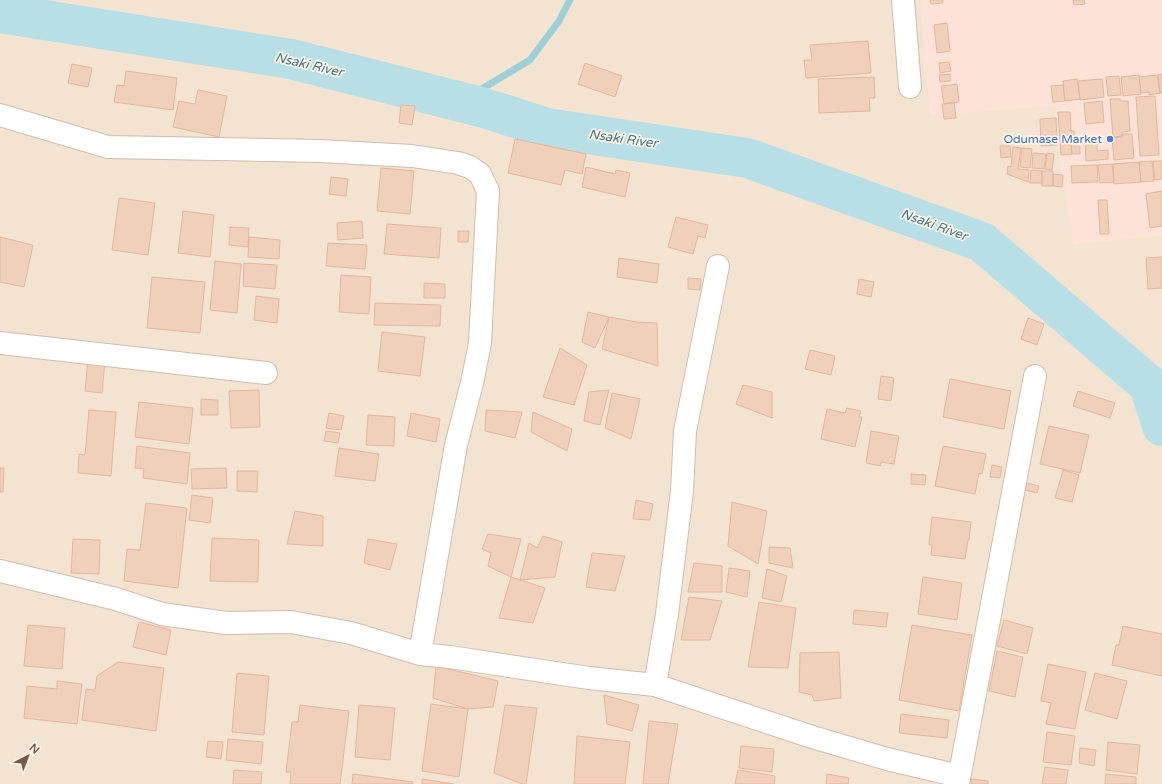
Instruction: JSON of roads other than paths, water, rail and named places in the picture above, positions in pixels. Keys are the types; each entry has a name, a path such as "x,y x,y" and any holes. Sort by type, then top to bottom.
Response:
{"street":[{"path":"903,0 910,87"},
{"path":"0,115 108,147 312,151 412,156 458,163 470,167 480,174 488,191 480,343 472,383 456,446 420,654"},
{"path":"655,685 667,614 681,499 685,431 718,266"},
{"path":"0,343 266,373"},
{"path":"0,571 116,598 162,614 226,624 291,622 350,633 420,654 450,657 590,678 655,685 809,736 958,780 1035,376"}],"waterway":[{"path":"460,102 530,60 559,21 570,0"},
{"name":"Nsaki River","path":"0,13 291,59 481,107 547,128 747,158 982,242 1149,385 1162,426"}],"place":[{"name":"Odumase Market","path":"1110,139"}]}
